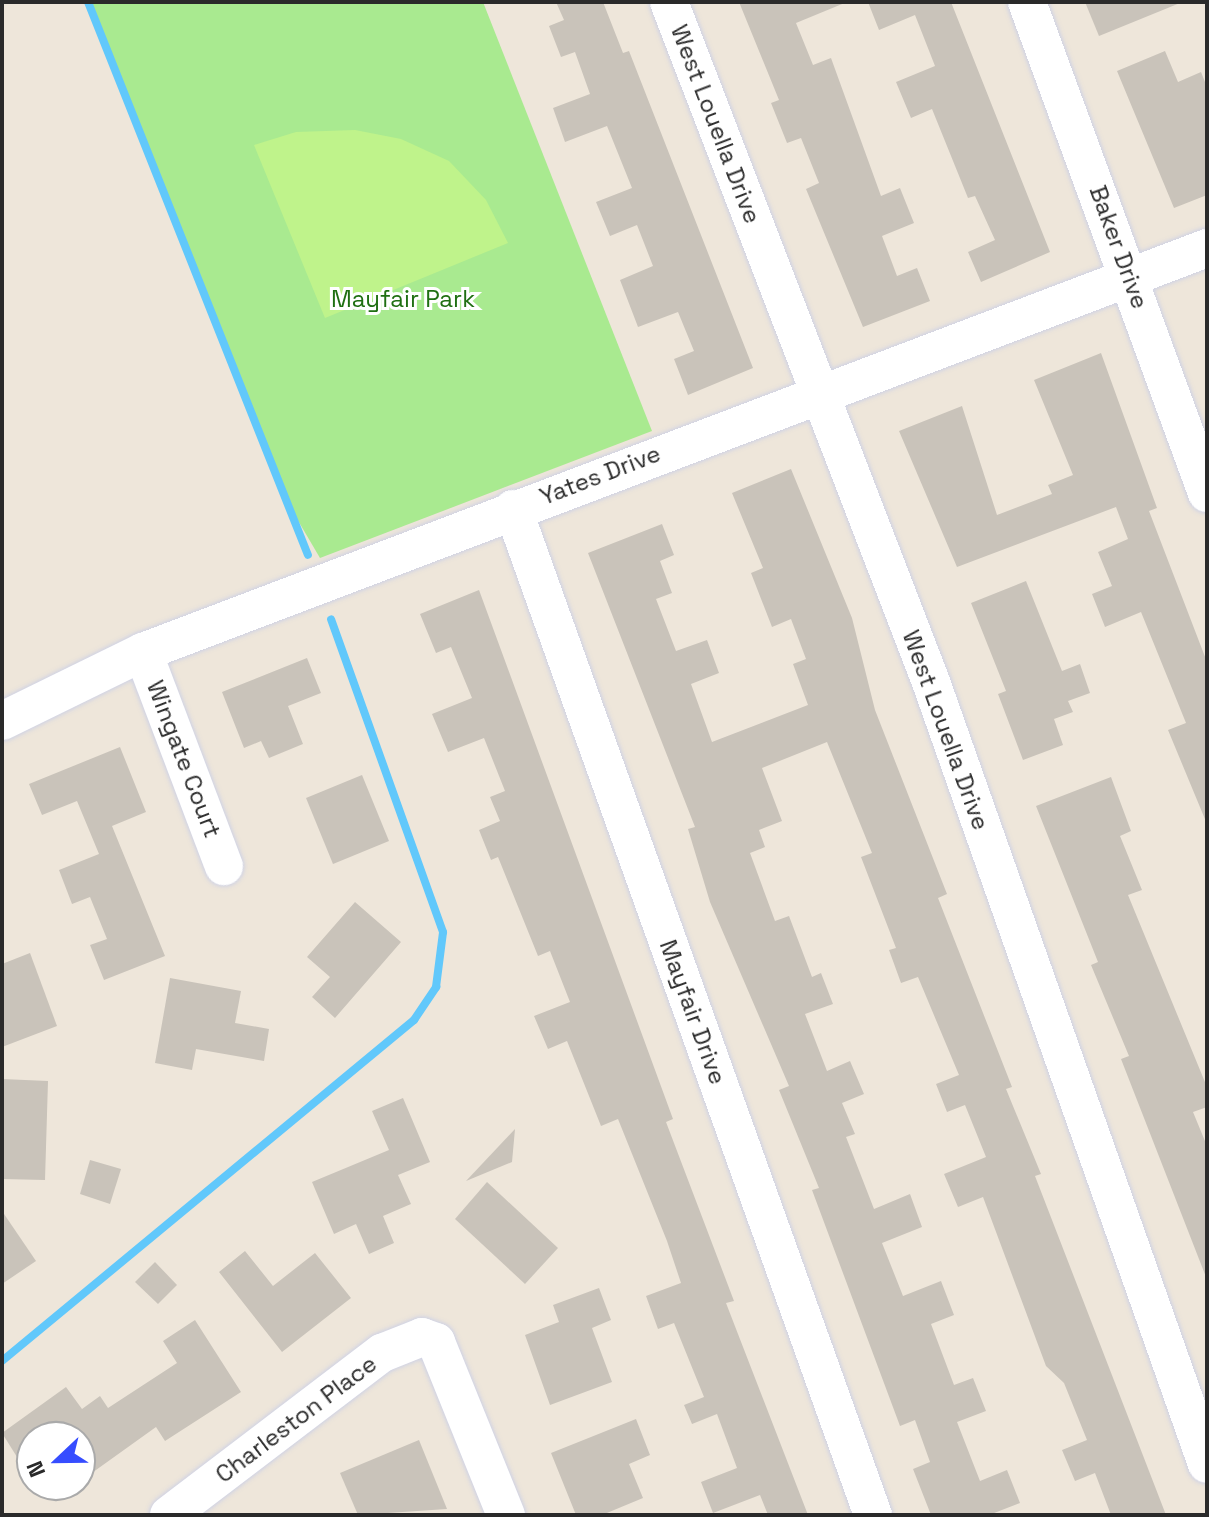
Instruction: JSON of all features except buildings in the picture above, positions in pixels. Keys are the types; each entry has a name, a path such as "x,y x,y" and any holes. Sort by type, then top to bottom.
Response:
{"street":[{"name":"West Louella Drive","path":"669,2 931,682 1207,1464"},
{"name":"Baker Drive","path":"1027,2 1131,277 1207,493"},
{"name":"Yates Drive","path":"2,721 143,652 818,391 1207,248"},
{"name":"Mayfair Drive","path":"513,509 873,1515"},
{"name":"Wingate Court","path":"143,652 224,866"},
{"name":"Charleston Place","path":"169,1515 382,1353 422,1337 436,1342 506,1515"}],"green space":[{"name":"Mayfair Park","path":"90,2 483,2 652,431 320,558 283,495"},
{"path":"355,130 401,139 449,161 486,200 508,243 325,318 254,145 296,132"}],"waterway":[{"path":"88,2 308,555"},
{"path":"2,1361 414,1020 436,987 443,932 331,619"}]}
